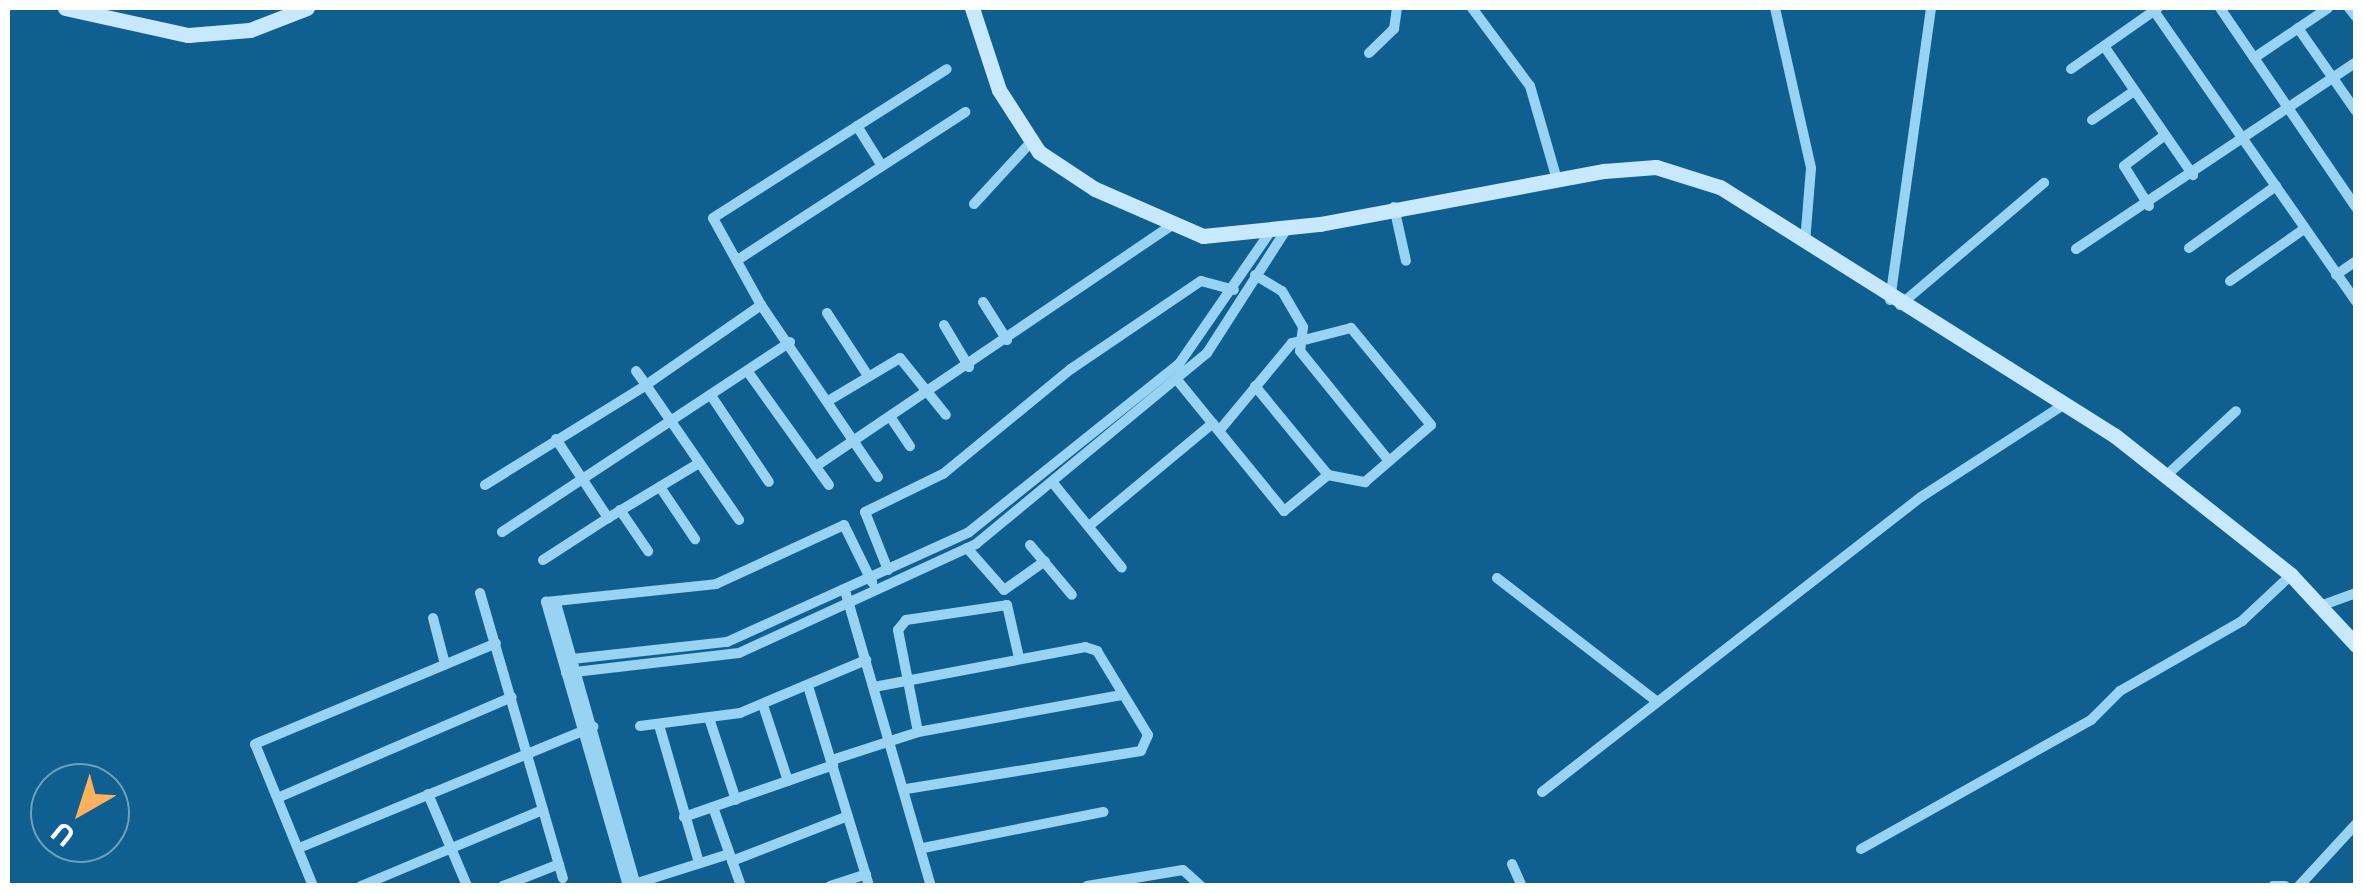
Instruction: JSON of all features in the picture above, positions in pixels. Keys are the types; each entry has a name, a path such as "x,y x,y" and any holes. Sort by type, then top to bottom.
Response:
{"street":[{"path":"65,8 188,35 250,30 307,8"},
{"path":"972,8 999,90 1026,149 1168,230 1215,238 1278,231 1556,176 1680,171 1805,242 1894,304 2167,475 2323,605 2356,645"},
{"path":"1369,53 1394,29 1397,8"},
{"path":"1472,8 1530,86 1556,176"},
{"path":"1775,8 1813,181 1805,242"},
{"path":"1894,304 1931,8"},
{"path":"2220,8 2356,207"},
{"path":"2254,58 2328,8"},
{"path":"2349,8 2356,17"},
{"path":"2071,69 2155,9 2356,302"},
{"path":"2298,28 2356,111"},
{"path":"2104,46 2193,175"},
{"path":"2076,250 2149,206 2356,62"},
{"path":"878,476 790,342 761,305 713,218 947,69"},
{"path":"2092,120 2134,90"},
{"path":"739,259 965,112"},
{"path":"858,126 882,166"},
{"path":"2149,206 2124,166 2165,135"},
{"path":"974,204 1026,149"},
{"path":"1894,304 2044,183"},
{"path":"2190,248 2276,186"},
{"path":"1395,210 1406,262"},
{"path":"2230,282 2304,229"},
{"path":"816,466 1150,247 1168,230"},
{"path":"570,666 727,642 888,570 988,518 1178,364 1278,231"},
{"path":"570,666 740,653 849,599 967,548 1178,381 1258,277 1278,231"},
{"path":"2336,275 2356,262"},
{"path":"1247,269 1282,291 1301,341 1389,461"},
{"path":"888,570 865,512 943,474 1071,369 1201,281 1234,290"},
{"path":"983,302 1007,340"},
{"path":"485,485 646,385 761,305"},
{"path":"827,313 868,376"},
{"path":"944,326 969,367"},
{"path":"1088,526 1216,427 1255,386 1301,341 1351,328 1431,425 1365,482 1328,475 1255,386"},
{"path":"502,532 675,423 790,342"},
{"path":"828,401 900,358 946,415"},
{"path":"636,371 738,520"},
{"path":"748,372 830,485"},
{"path":"1178,381 1284,512 1328,475"},
{"path":"712,397 769,482"},
{"path":"1542,792 1921,497 2042,424 2060,409"},
{"path":"2167,475 2236,411"},
{"path":"891,418 910,446"},
{"path":"556,439 608,518"},
{"path":"543,560 699,463"},
{"path":"1053,483 1122,568"},
{"path":"660,486 695,539"},
{"path":"620,510 648,551"},
{"path":"848,816 731,857 634,885 570,666 546,602 716,584 844,525 875,589"},
{"path":"1030,545 1072,594"},
{"path":"967,548 1004,590 1044,562"},
{"path":"1497,578 1656,701"},
{"path":"1861,849 2091,720 2112,696 2218,638 2286,578"},
{"path":"844,587 906,788 931,886"},
{"path":"480,592 563,878"},
{"path":"2323,605 2356,593"},
{"path":"918,732 898,630 906,620 1007,605 1019,658"},
{"path":"433,618 445,664"},
{"path":"313,886 304,846 282,796 268,789 255,744 496,643"},
{"path":"874,688 908,678 1091,648 1148,736 1142,751 906,788"},
{"path":"640,726 710,721 764,705 866,660"},
{"path":"808,686 868,880 830,886"},
{"path":"684,818 918,732 1122,695"},
{"path":"282,796 512,697"},
{"path":"764,705 788,781"},
{"path":"710,721 736,800"},
{"path":"658,725 700,863"},
{"path":"304,846 588,728"},
{"path":"428,794 467,886"},
{"path":"713,807 742,886"},
{"path":"360,886 543,810"},
{"path":"923,848 1103,812"},
{"path":"2299,886 2356,824"},
{"path":"503,886 559,864"},
{"path":"1512,864 1522,886"},
{"path":"1091,885 1141,872 1184,870 1201,886"},
{"path":"1141,872 1144,886"}]}
